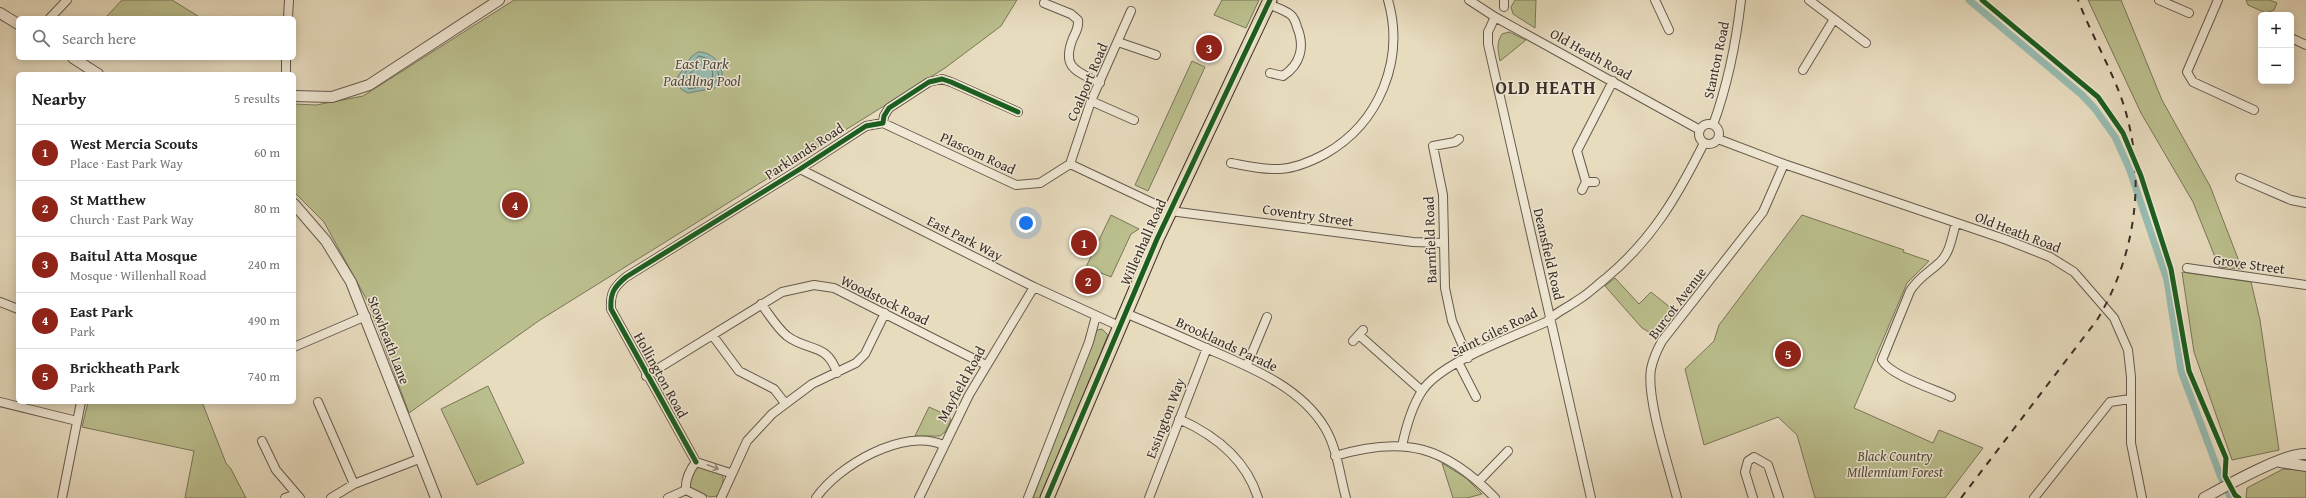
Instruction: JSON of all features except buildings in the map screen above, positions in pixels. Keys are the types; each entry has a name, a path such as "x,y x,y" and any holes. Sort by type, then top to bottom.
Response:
{"highway":[{"name":"Willenhall Road","path":"1047,498 1125,312 1170,211 1269,2"}],"street":[{"path":"52,16 67,0"},
{"path":"288,16 289,0"},
{"path":"296,96 332,97 369,85 499,0"},
{"name":"Old Heath Road","path":"1469,0 1495,17 1700,130"},
{"path":"1655,0 1669,30"},
{"name":"Stanton Road","path":"1713,125 1727,85 1737,39 1741,0"},
{"path":"1809,0 1866,43"},
{"path":"2159,0 2189,13"},
{"path":"2218,0 2186,72 2193,82 2254,110"},
{"path":"1231,163 1267,169 1281,169 1303,164 1318,158 1348,139 1378,102 1388,75 1393,57 1394,37 1390,1"},
{"path":"1269,2 1291,15 1300,34 1302,45 1299,58 1291,70 1283,76 1270,73"},
{"path":"1044,3 1071,14 1078,20 1078,29 1068,50 1069,63 1075,70 1100,83"},
{"name":"Coalport Road","path":"1070,164 1091,101 1131,11"},
{"path":"0,13 16,23"},
{"name":"Deansfield Road","path":"1495,17 1488,32 1488,44 1591,498"},
{"path":"1803,70 1834,19"},
{"path":"2294,39 2306,45"},
{"path":"1118,42 1156,55"},
{"path":"76,60 95,72"},
{"path":"286,60 286,72"},
{"path":"883,123 884,116 889,108 935,79 951,82 1018,112"},
{"path":"1582,190 1586,182 1577,151 1613,81"},
{"path":"1091,101 1134,120"},
{"name":"Plascom Road","path":"883,123 1016,185 1040,183 1070,164"},
{"name":"Parklands Road","path":"611,298 615,286 626,277 800,169 866,126 883,123"},
{"path":"1706,125 1713,125 1718,130 1718,139 1712,144 1704,143 1700,138 1700,130 1706,125"},
{"name":"Barnfield Road","path":"1459,139 1455,142 1433,146 1443,195 1443,243 1446,295 1452,321 1468,358"},
{"name":"Old Heath Road","path":"1718,139 1784,164 2050,257 2074,272 2088,286 2114,318 2121,330 2128,350 2131,443 2142,498"},
{"name":"Saint Giles Road","path":"1402,446 1407,423 1422,391 1431,380 1458,362 1546,322 1555,312 1578,300 1631,256 1680,192 1704,143"},
{"path":"1070,164 1170,211"},
{"name":"Burcot Avenue","path":"1677,498 1652,394 1651,370 1654,358 1662,341 1763,212 1784,164"},
{"name":"East Park Way","path":"800,169 1034,287 1119,326"},
{"path":"2240,178 2291,200 2306,203"},
{"path":"1586,182 1595,182"},
{"name":"Stowheath Lane","path":"296,206 326,241 341,264 366,316 419,459 436,498"},
{"name":"Coventry Street","path":"1170,211 1413,242 1443,243"},
{"path":"1951,397 1898,373 1885,366 1882,360 1910,291 1916,281 1940,262 1947,253 1956,223"},
{"name":"Grove Street","path":"2187,268 2306,285"},
{"name":"Woodstock Road","path":"646,376 782,292 814,285 834,288 986,365"},
{"name":"Mayfield Road","path":"919,498 943,445 986,365 1034,287"},
{"name":"Hollington Road","path":"611,298 611,309 646,376 696,462"},
{"path":"0,302 16,308"},
{"path":"761,304 786,335 825,352 834,363 837,373"},
{"name":"Brooklands Parade","path":"1125,312 1247,365 1279,383 1302,402 1325,429 1335,456 1346,498"},
{"path":"720,498 730,473 747,441 786,403 812,384 856,363 865,354 885,313"},
{"path":"296,345 366,316"},
{"path":"1028,498 1089,342 1096,316"},
{"path":"1247,365 1267,317"},
{"path":"1358,335 1422,391"},
{"path":"713,336 739,371 774,389 786,403"},
{"name":"Essington Way","path":"1149,498 1206,348"},
{"path":"1458,362 1476,397"},
{"path":"2034,498 2110,402 2130,399"},
{"path":"0,402 77,421"},
{"path":"318,402 354,484"},
{"path":"62,498 81,404"},
{"path":"1179,419 1206,433 1226,448 1243,467 1258,498"},
{"path":"816,498 824,486 843,470 876,452 893,445 923,440 930,440 943,445"},
{"path":"262,441 276,470 298,496"},
{"path":"1335,456 1369,447 1402,446 1440,455 1466,470 1495,498"},
{"path":"1478,482 1508,451"},
{"path":"2204,498 2278,462 2305,456"},
{"path":"2291,463 2305,456"},
{"path":"1753,498 1745,472 1748,461 1754,457 1768,465 1778,498"},
{"path":"331,498 354,484 419,459"},
{"path":"686,490 685,484 692,467 696,462 730,473"},
{"path":"2278,462 2306,466"},
{"path":"668,498 686,490"},
{"path":"686,490 702,498"},
{"path":"285,498 298,496"}],"green space":[{"path":"122,0 172,0 198,16 107,16"},
{"path":"514,0 1017,0 1001,26 945,68 540,320 409,413 368,302 324,222 296,194 296,104 316,105 363,96"},
{"path":"1222,0 1259,0 1246,28 1214,15"},
{"path":"1515,0 1536,0 1535,28 1513,14 1511,7"},
{"path":"2088,0 2121,0 2162,100 2210,186 2242,269 2219,267 2193,202 2141,113"},
{"path":"2246,0 2270,0 2277,3 2274,10 2269,12 2264,12 2248,5"},
{"path":"1509,32 1526,40 1500,61 1498,50 1499,40 1502,34"},
{"path":"1192,61 1205,67 1148,191 1135,185"},
{"path":"1111,215 1139,229 1131,234 1111,277 1086,267"},
{"name":"Black Country Millennium Forest","path":"1802,215 1904,250 1903,252 1929,261 1907,283 1854,408 1933,443 1939,430 1983,448 1945,498 1815,498 1797,435 1778,417 1704,445 1685,369 1714,341 1719,325"},
{"path":"2182,272 2251,282 2260,320 2279,450 2232,460 2194,352"},
{"path":"1615,278 1639,304 1651,292 1676,312 1665,327 1656,329 1657,337 1642,328 1605,286"},
{"path":"1102,329 1108,335 1041,498 1033,498 1097,330"},
{"path":"488,386 524,463 477,485 441,409"},
{"path":"88,404 203,404 226,463 231,469 246,498 185,498 194,451 82,427"},
{"path":"929,407 949,416 951,420 945,432 940,436 915,436"},
{"path":"1442,463 1466,478 1482,494 1467,498 1453,498"},
{"path":"701,466 722,474 723,483 717,496 710,497 690,488 692,475"},
{"path":"2283,469 2302,470 2306,472 2306,498 2246,498 2247,488"}],"water":[{"name":"East Park Paddling Pool","path":"698,52 705,53 716,60 720,65 722,77 720,83 715,88 688,93 681,89 677,78 691,57"}],"waterway":[{"path":"1969,0 2082,95 2095,109 2115,137 2129,168 2167,280 2181,371 2220,475 2231,498"}],"railway":[{"path":"1961,498 2097,320 2111,295 2129,241 2134,213 2136,184 2130,128 2117,87 2078,0"}],"cycle path":[{"path":"1047,498 1157,239 1270,0"},
{"path":"1982,0 2098,97 2123,133 2141,176 2171,269 2189,371 2226,458 2225,476 2235,495 2239,498"},
{"path":"696,462 611,309 612,294 618,284 626,277 800,169 866,126 883,123 884,116 889,108 929,82 942,79 951,82 1018,112"}],"place":[{"name":"Baitul Atta Mosque","path":"1209,48"},
{"name":"East Park","path":"515,205"},
{"name":"West Mercia Scouts","path":"1084,243"},
{"name":"St Matthew","path":"1088,281"},
{"name":"Brickheath Park","path":"1788,354"}],"district":[{"name":"OLD HEATH","path":"1546,88"}]}
